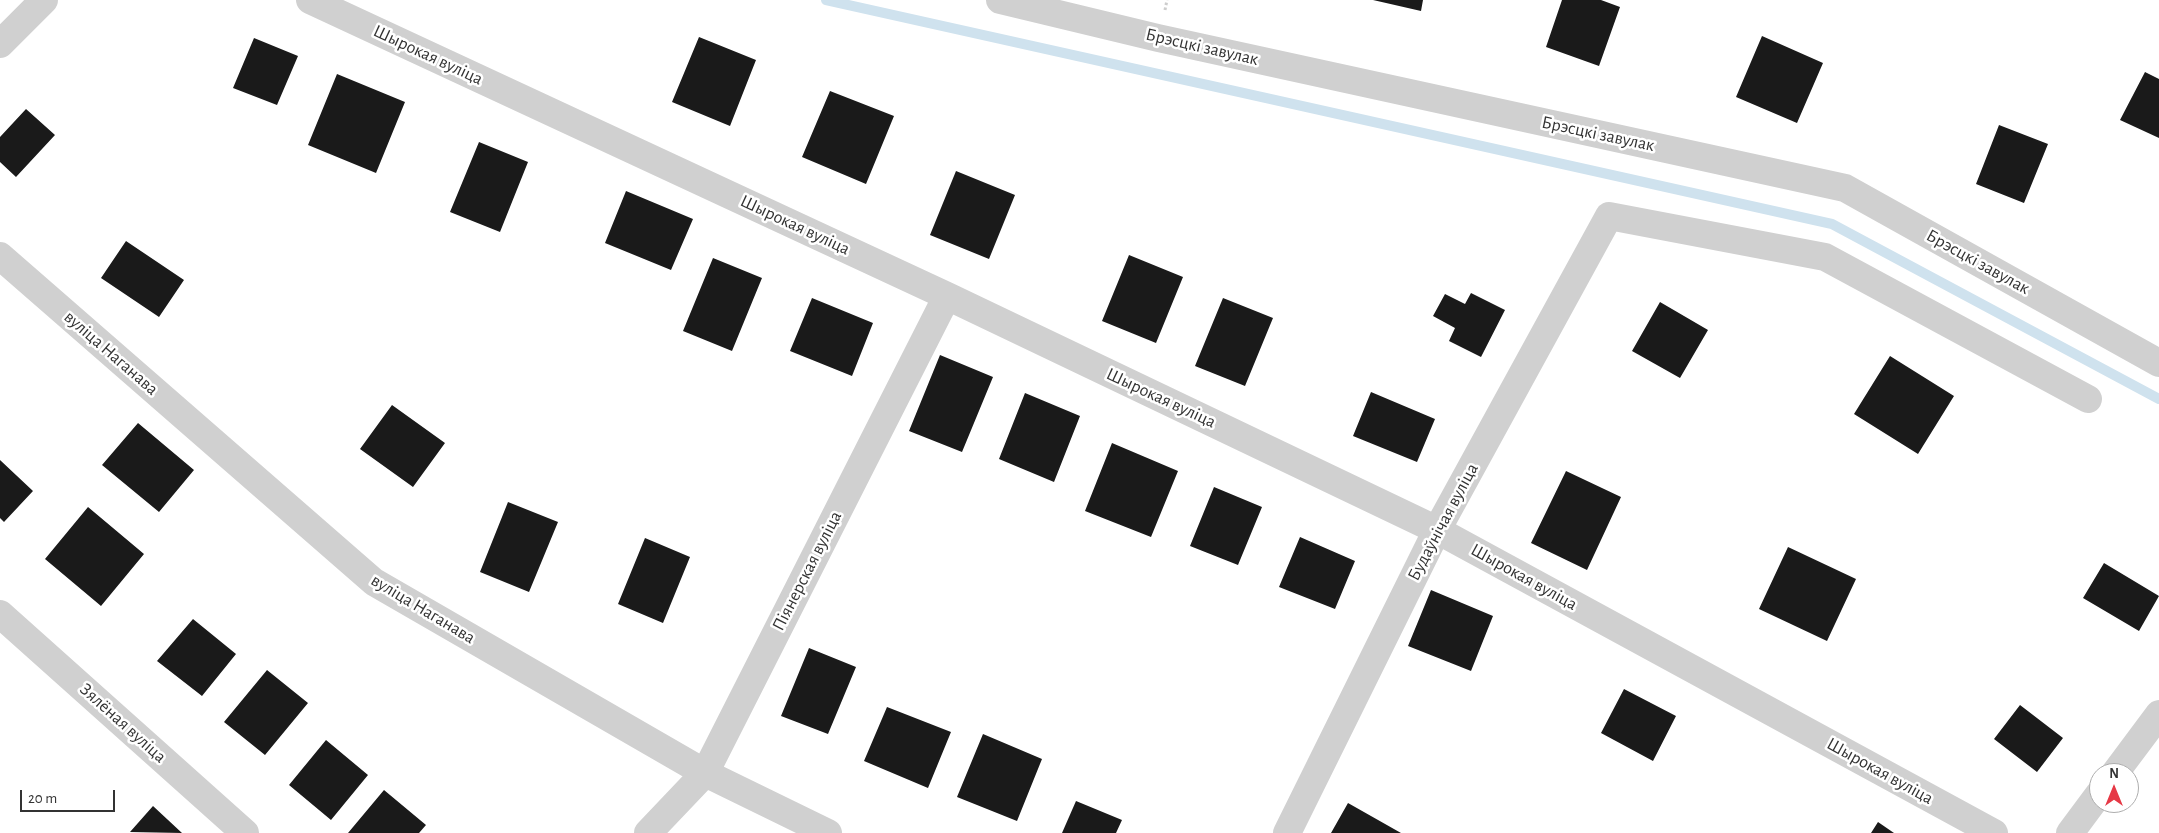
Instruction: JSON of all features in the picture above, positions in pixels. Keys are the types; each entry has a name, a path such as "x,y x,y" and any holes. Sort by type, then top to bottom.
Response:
{"street":[{"path":"0,44 44,0"},
{"name":"Шырокая вуліца","path":"310,0 946,296 1437,530 1994,833"},
{"name":"Брэсцкі завулак","path":"1000,0 1158,38 1845,188 2159,363"},
{"name":"Будаўнічая вуліца","path":"1287,833 1437,530 1609,216 1825,257 2088,399"},
{"name":"вуліца Наганава","path":"0,256 374,582 705,773 828,833"},
{"name":"Піянерская вуліца","path":"648,833 705,773 946,296"},
{"name":"Зялёная вуліца","path":"0,614 245,833"},
{"path":"2122,763 2159,714"},
{"path":"2070,833 2089,807"}],"building":[{"path":"1373,0 1423,0 1421,11"},
{"path":"1562,0 1601,0 1620,7 1599,66 1546,47"},
{"path":"1762,36 1823,63 1797,123 1736,97"},
{"path":"699,37 756,60 730,126 672,102"},
{"path":"254,38 298,56 277,105 233,88"},
{"path":"2145,72 2159,79 2159,138 2120,120"},
{"path":"337,74 405,102 376,173 308,145"},
{"path":"830,91 894,116 866,184 802,157"},
{"path":"26,109 55,135 16,177 0,162 0,137"},
{"path":"1999,125 2048,144 2024,203 1976,184"},
{"path":"479,142 528,162 500,232 450,212"},
{"path":"956,171 1015,195 989,259 930,235"},
{"path":"626,191 693,219 671,270 605,243"},
{"path":"126,241 184,280 159,317 101,278"},
{"path":"1129,255 1183,277 1156,343 1102,321"},
{"path":"713,258 762,278 732,351 683,331"},
{"path":"1471,293 1505,310 1481,357 1449,341 1455,328 1433,316 1445,294 1465,304"},
{"path":"812,298 873,323 852,376 790,351"},
{"path":"1223,298 1273,318 1245,386 1195,366"},
{"path":"1660,302 1708,330 1680,378 1632,351"},
{"path":"940,355 993,377 962,452 909,431"},
{"path":"1890,356 1954,396 1918,454 1854,414"},
{"path":"1371,392 1435,419 1417,462 1353,436"},
{"path":"1025,393 1080,416 1054,482 999,459"},
{"path":"392,405 445,443 413,487 360,449"},
{"path":"138,423 194,470 159,512 102,465"},
{"path":"1112,443 1178,471 1151,537 1085,511"},
{"path":"0,460 33,491 4,522 0,518"},
{"path":"1566,471 1621,497 1587,570 1531,543"},
{"path":"1214,487 1262,507 1238,565 1190,546"},
{"path":"508,502 558,522 529,592 480,572"},
{"path":"88,507 144,554 101,606 45,559"},
{"path":"1300,537 1355,561 1335,609 1279,587"},
{"path":"645,538 690,557 663,623 618,604"},
{"path":"1788,547 1856,579 1827,641 1759,609"},
{"path":"2104,563 2159,596 2139,631 2083,598"},
{"path":"1431,590 1493,616 1471,671 1408,646"},
{"path":"193,619 236,654 202,696 157,661"},
{"path":"809,648 856,667 828,734 781,716"},
{"path":"267,670 308,703 265,755 224,722"},
{"path":"1624,689 1676,716 1653,761 1601,733"},
{"path":"2020,705 2063,738 2037,772 1994,739"},
{"path":"887,707 951,732 928,788 864,761"},
{"path":"983,734 1042,759 1017,821 957,797"},
{"path":"326,740 368,775 331,820 289,785"},
{"path":"384,790 426,825 419,833 348,833"},
{"path":"1076,801 1122,820 1116,833 1062,833"},
{"path":"1348,803 1401,833 1331,833"},
{"path":"153,806 182,833 130,832"},
{"path":"1878,822 1894,833 1871,833"}],"waterway":[{"path":"826,0 1832,224 2159,399"}]}
